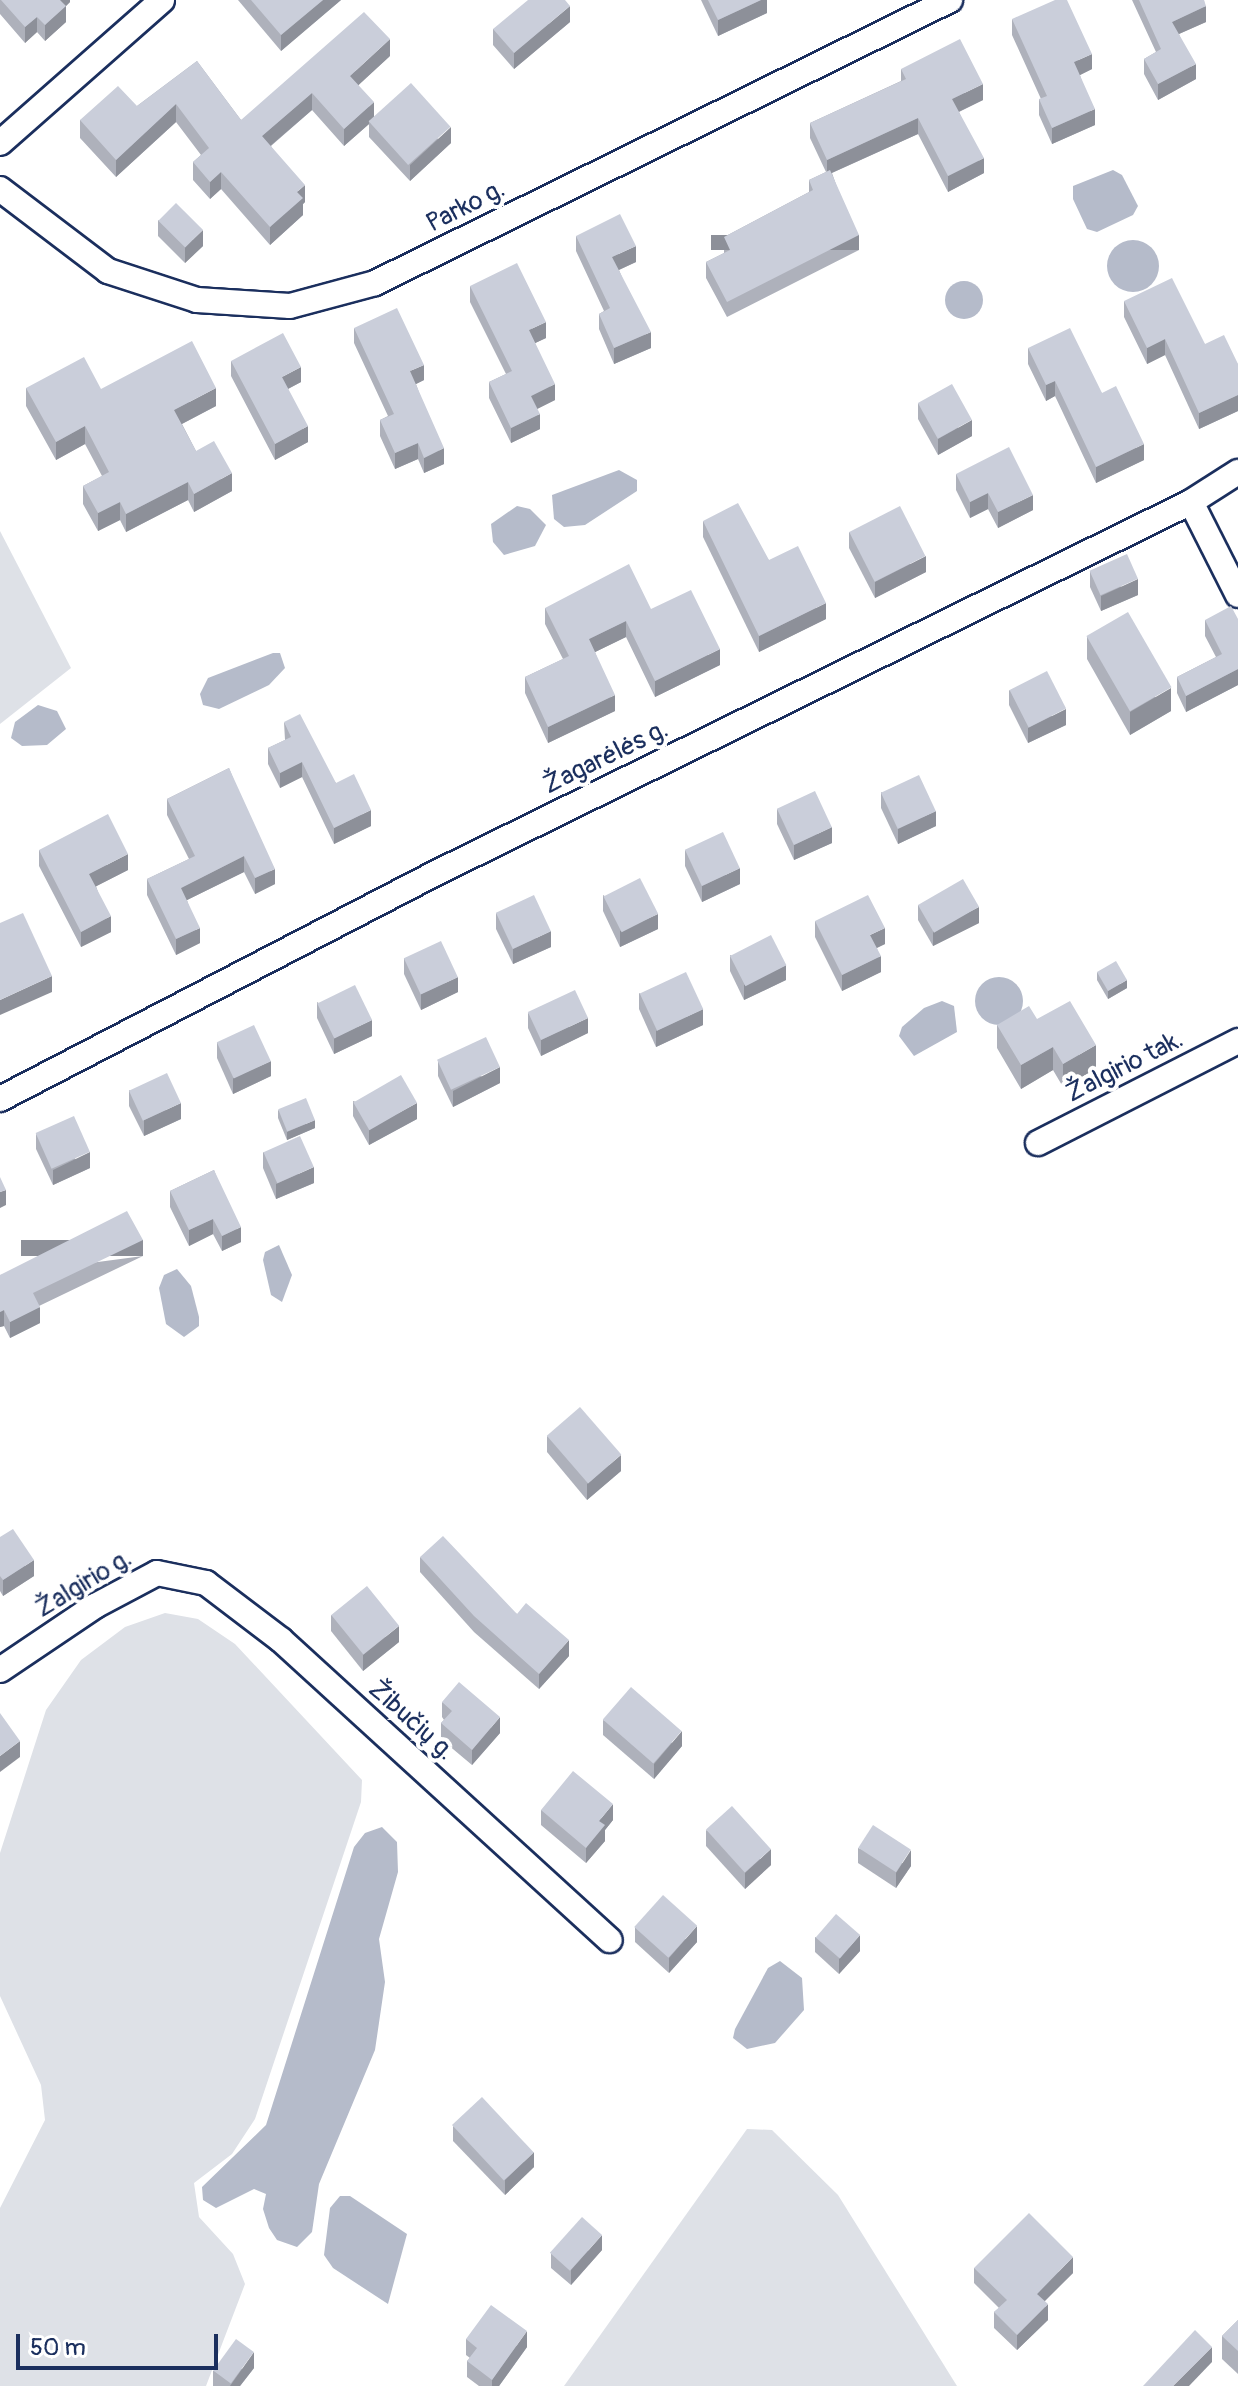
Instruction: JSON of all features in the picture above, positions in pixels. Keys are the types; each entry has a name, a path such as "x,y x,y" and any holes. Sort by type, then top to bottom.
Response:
{"street":[{"path":"0,143 162,0"},
{"name":"Parko g.","path":"0,189 108,271 197,300 290,306 375,283 950,0"},
{"name":"Žagarėlės g.","path":"0,1099 434,874 1191,502 1238,472"},
{"path":"1191,502 1238,595"},
{"name":"Žalgirio tak.","path":"1038,1143 1238,1041"},
{"name":"Žalgirio g.","path":"0,1670 95,1606 157,1573"},
{"name":"Žibučių g.","path":"157,1573 206,1583 281,1640 609,1940"}],"shaded area":[{"path":"0,531 71,668 0,724"},
{"path":"165,1613 198,1619 235,1644 362,1780 361,1802 255,2119 232,2154 194,2183 199,2217 233,2254 245,2284 206,2386 0,2386 0,2208 45,2120 41,2085 0,1996 0,1853 46,1710 81,1660 125,1627"},
{"path":"747,2129 772,2130 838,2195 957,2386 564,2386"}],"water":[{"path":"1113,170 1122,175 1138,206 1133,215 1097,232 1087,229 1073,199 1073,186"},
{"path":"1133,240 1151,248 1159,266 1151,284 1133,292 1115,284 1107,266 1115,248"},
{"path":"964,281 977,287 983,300 977,313 964,319 951,313 945,300 951,287"},
{"path":"619,470 637,480 637,491 585,525 564,527 554,519 552,495"},
{"path":"517,506 530,509 546,525 535,546 504,555 493,542 491,524"},
{"path":"280,653 285,668 269,685 219,709 203,705 200,694 208,678"},
{"path":"38,705 57,711 66,729 47,745 22,746 11,738 15,722"},
{"path":"999,977 1016,984 1023,1001 1016,1018 999,1025 982,1018 975,1001 982,984"},
{"path":"942,1001 954,1006 957,1032 914,1056 899,1036 902,1027 924,1008"},
{"path":"279,1245 292,1275 282,1302 271,1295 263,1260 265,1252"},
{"path":"177,1269 191,1286 199,1317 199,1326 184,1337 166,1324 159,1288 164,1275"},
{"path":"382,1827 397,1842 398,1872 379,1939 385,1982 375,2050 319,2184 312,2232 297,2247 277,2240 269,2228 263,2209 266,2194 254,2189 216,2208 203,2200 202,2187 266,2125 354,1847 365,1833"},
{"path":"780,1961 802,1978 804,2010 775,2043 747,2049 733,2038 735,2029 768,1968"},
{"path":"340,2196 350,2196 407,2234 388,2304 333,2268 324,2255 330,2208"}],"building":[{"path":"1,0 60,0 66,6 45,25 37,17 25,27"},
{"path":"251,0 323,0 281,35"},
{"path":"528,0 565,0 570,6 514,53 493,29"},
{"path":"708,0 761,0 718,20"},
{"path":"1055,0 1067,0 1092,54 1074,62 1095,109 1052,128 1039,99 1047,96 1012,19"},
{"path":"1139,0 1204,0 1206,6 1172,22 1196,64 1158,84 1144,59 1161,49"},
{"path":"364,12 390,39 350,76 374,102 344,129 312,93 262,136 305,185 297,192 303,198 270,227 221,172 210,182 193,162 209,148 176,104 116,160 80,120 118,86 137,106 197,61 241,120"},
{"path":"960,39 983,84 952,99 984,158 948,176 918,118 827,160 810,123 906,79 901,69"},
{"path":"411,83 450,127 408,165 369,121"},
{"path":"830,170 859,235 727,302 706,262 730,250 724,237 813,190 809,180"},
{"path":"176,203 203,230 185,248 158,221"},
{"path":"620,214 636,246 612,257 651,332 614,348 599,314 610,308 576,236"},
{"path":"517,263 546,322 529,330 555,384 531,396 540,414 511,428 489,382 512,371 470,286"},
{"path":"1172,278 1205,344 1224,335 1238,364 1238,395 1199,413 1165,339 1147,348 1124,301"},
{"path":"397,308 424,365 410,371 444,448 424,458 418,443 395,453 380,420 394,414 354,328"},
{"path":"1070,328 1102,393 1116,386 1144,444 1096,467 1055,381 1046,385 1028,348"},
{"path":"283,333 301,367 282,377 308,426 275,444 231,361"},
{"path":"192,341 216,388 174,410 196,451 214,441 232,473 194,494 188,482 126,514 120,502 98,513 83,486 109,472 85,426 56,442 26,388 84,357 101,389"},
{"path":"952,384 972,420 938,439 918,403"},
{"path":"1009,447 1033,495 998,512 988,493 970,502 956,474"},
{"path":"738,503 769,560 798,546 826,603 759,636 703,521"},
{"path":"900,506 925,556 875,582 849,532"},
{"path":"1127,554 1138,579 1101,595 1090,571"},
{"path":"629,564 651,609 691,590 720,649 655,681 626,621 589,639 615,695 548,727 525,677 569,656 545,608"},
{"path":"1231,606 1238,619 1238,669 1186,696 1177,677 1222,654 1205,620"},
{"path":"1128,612 1172,687 1130,711 1086,636"},
{"path":"1047,671 1066,708 1029,727 1010,690"},
{"path":"300,714 336,783 354,774 371,810 334,828 302,762 280,773 268,748 291,737 284,722"},
{"path":"229,768 275,869 255,878 244,856 181,888 200,928 176,939 147,879 195,856 167,799"},
{"path":"919,775 936,811 898,829 881,793"},
{"path":"815,791 832,827 794,845 777,809"},
{"path":"108,814 128,854 89,874 111,916 81,932 39,850"},
{"path":"723,832 740,868 702,886 685,850"},
{"path":"640,878 658,914 622,932 603,897"},
{"path":"963,879 979,907 934,933 918,905"},
{"path":"534,895 551,931 513,949 496,913"},
{"path":"868,895 885,928 870,935 881,956 842,975 815,921"},
{"path":"23,913 52,976 0,1000 0,923"},
{"path":"771,935 786,965 745,986 730,956"},
{"path":"441,941 458,977 421,995 404,958"},
{"path":"1116,961 1127,980 1108,991 1097,972"},
{"path":"686,972 703,1009 657,1031 640,994"},
{"path":"355,985 372,1020 334,1038 317,1003"},
{"path":"575,990 588,1018 541,1040 528,1012"},
{"path":"1070,1001 1096,1045 1063,1064 1053,1047 1021,1065 997,1025 1029,1006 1037,1019"},
{"path":"254,1025 271,1061 234,1079 217,1042"},
{"path":"486,1037 500,1067 451,1090 437,1060"},
{"path":"167,1073 181,1103 143,1121 129,1091"},
{"path":"401,1075 417,1103 369,1130 353,1102"},
{"path":"306,1098 315,1120 287,1131 278,1109"},
{"path":"74,1116 90,1152 51,1169 36,1133"},
{"path":"300,1136 314,1167 277,1183 263,1152"},
{"path":"214,1170 241,1227 222,1236 213,1219 189,1230 170,1191"},
{"path":"0,1177 6,1190 0,1192"},
{"path":"127,1211 143,1240 33,1293 40,1307 10,1322 4,1310 0,1312 0,1275"},
{"path":"580,1407 621,1455 588,1483 547,1436"},
{"path":"13,1529 34,1560 3,1580 0,1576 0,1537"},
{"path":"443,1536 517,1614 526,1603 569,1640 539,1674 474,1616 420,1557"},
{"path":"367,1586 399,1626 363,1655 331,1615"},
{"path":"459,1682 500,1717 472,1750 441,1723 452,1711 442,1702"},
{"path":"631,1687 682,1731 653,1763 603,1719"},
{"path":"0,1713 20,1741 0,1756"},
{"path":"573,1771 613,1804 599,1821 605,1825 586,1848 541,1810"},
{"path":"732,1806 771,1849 745,1873 706,1829"},
{"path":"873,1825 911,1850 896,1872 858,1848"},
{"path":"663,1895 697,1926 668,1958 634,1927"},
{"path":"836,1914 860,1935 840,1958 816,1937"},
{"path":"482,2097 534,2153 504,2181 452,2125"},
{"path":"1029,2213 1073,2257 1037,2294 1048,2304 1017,2335 994,2312 1007,2300 974,2268"},
{"path":"582,2217 602,2235 570,2271 550,2253"},
{"path":"491,2305 527,2331 492,2380 467,2361 477,2348 466,2339"},
{"path":"1238,2320 1238,2351 1222,2336"},
{"path":"1195,2330 1212,2347 1173,2386 1143,2386"},
{"path":"236,2339 254,2352 231,2383 213,2371"}]}
